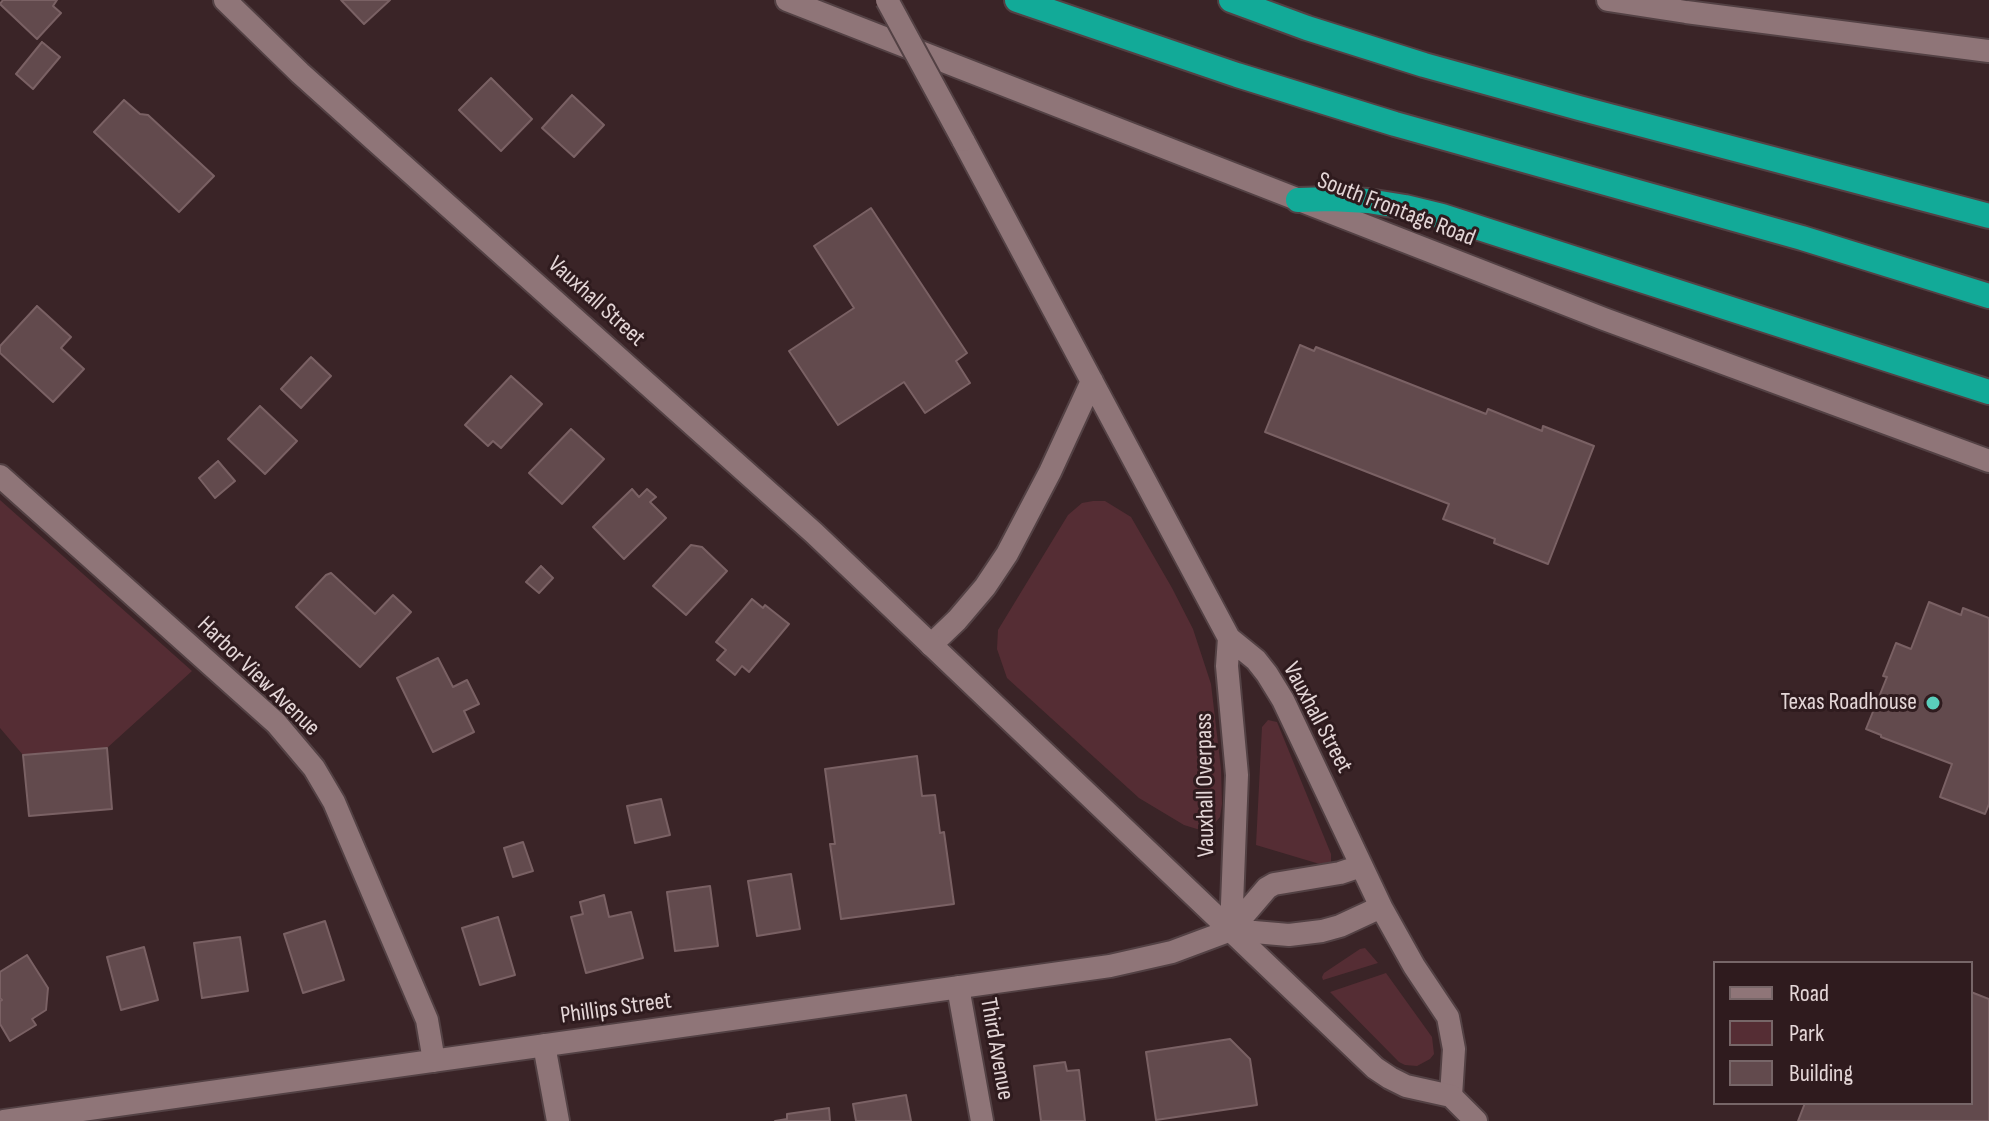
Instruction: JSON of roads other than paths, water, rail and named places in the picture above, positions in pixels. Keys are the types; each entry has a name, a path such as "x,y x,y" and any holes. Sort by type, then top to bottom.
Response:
{"highway":[{"path":"1017,0 1237,75 1395,124 1802,238 1989,296"},
{"path":"1231,0 1307,28 1460,75 1989,216"},
{"path":"1298,200 1368,201 1442,216 1989,392"}],"street":[{"name":"Vauxhall Street","path":"225,0 323,94 814,533 1375,1068 1406,1086 1451,1096 1454,1049 1448,1017 1414,966 1381,907 1283,700 1256,660 1229,638 887,0"},
{"name":"South Frontage Road","path":"787,0 1604,319 1989,461"},
{"path":"1608,0 1989,51"},
{"path":"931,645 985,587 1007,554 1050,472 1092,381"},
{"name":"Harbor View Avenue","path":"0,476 276,723 314,768 334,802 427,1020 434,1061"},
{"name":"Vauxhall Overpass","path":"1229,638 1227,666 1237,775 1231,930"},
{"name":"Phillips Street","path":"4,1121 136,1112 434,1061 1110,966 1195,945 1231,930 1274,884 1340,873 1361,866"},
{"name":"Phillips Street","path":"1231,930 1289,935 1322,931 1381,907"},
{"name":"Third Avenue","path":"958,987 982,1121"},
{"path":"544,1045 558,1121"},
{"path":"1451,1096 1476,1121"}],"place":[{"name":"Texas Roadhouse","path":"1933,703"}]}
